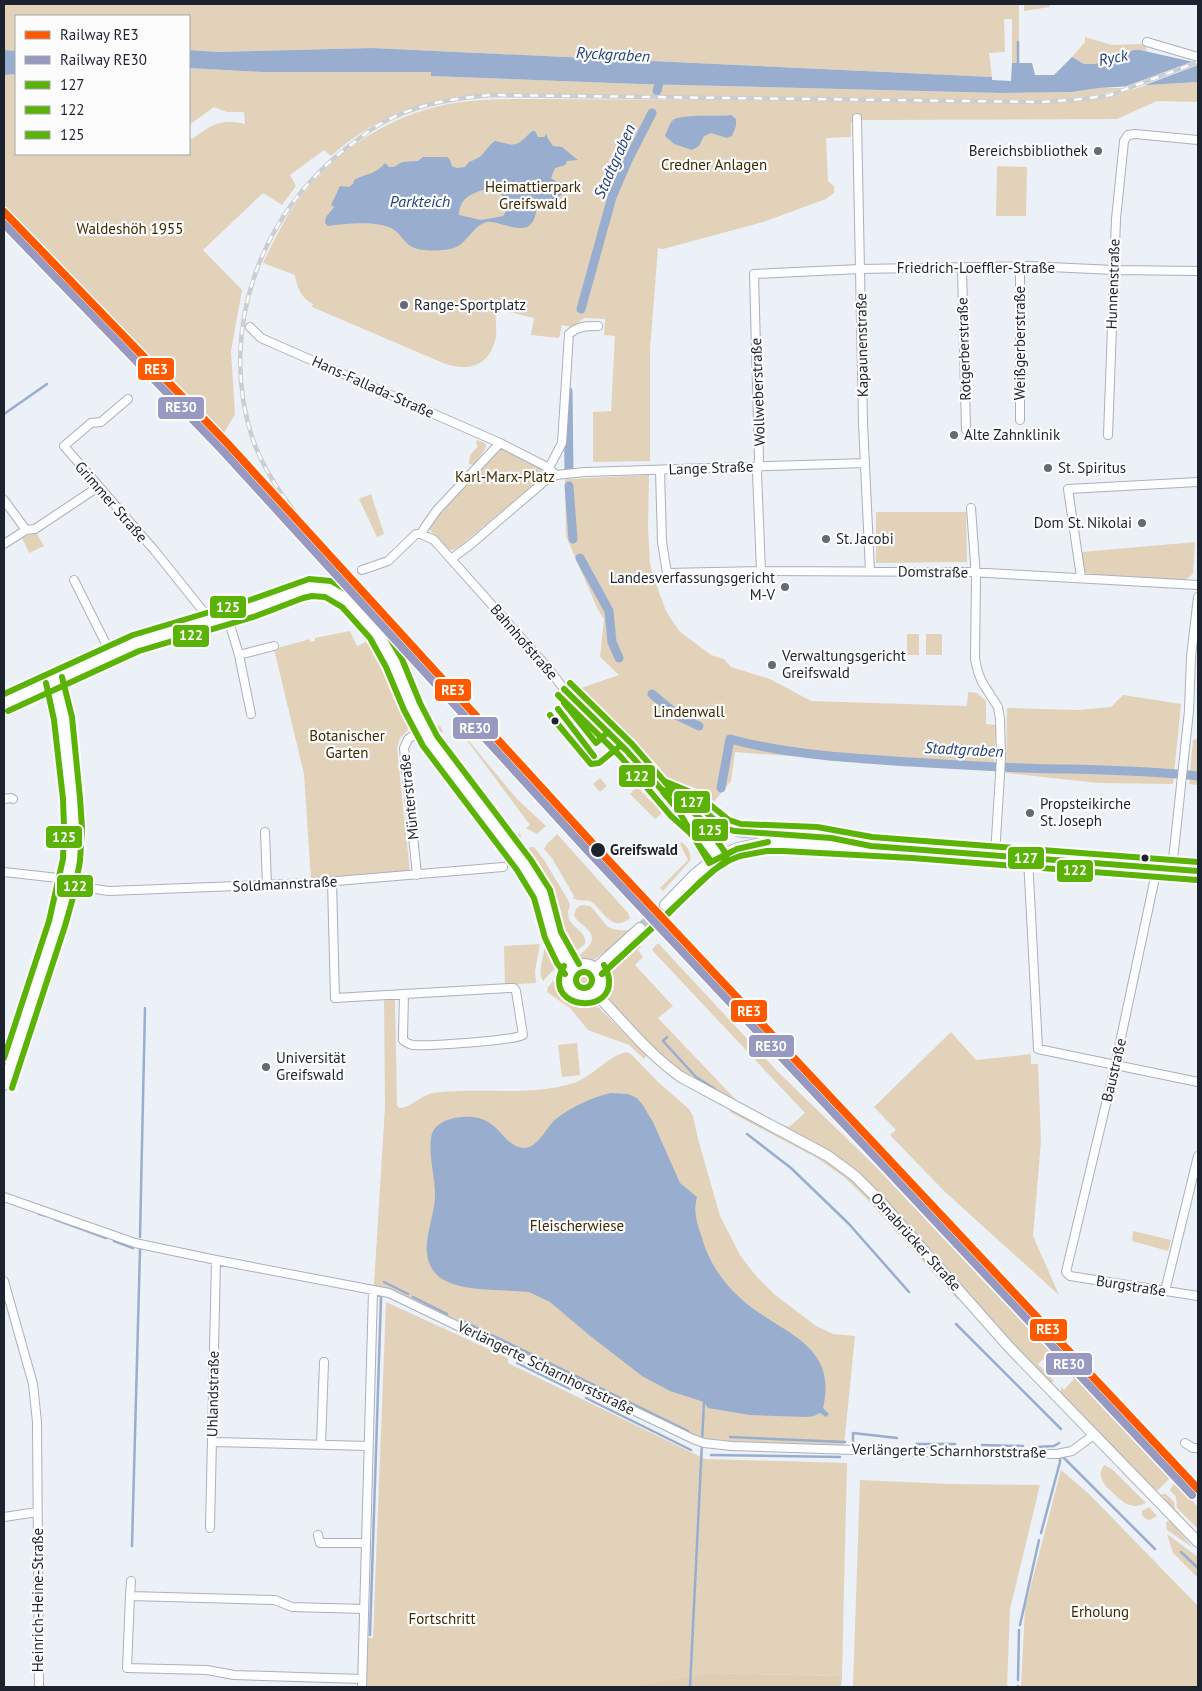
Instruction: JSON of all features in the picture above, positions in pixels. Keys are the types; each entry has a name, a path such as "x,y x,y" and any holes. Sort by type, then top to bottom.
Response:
{"main road":[{"path":"4,703 136,643 311,587 319,587 335,592 348,600 365,618 386,649 423,729 534,881 546,907 553,935 572,969"},
{"path":"4,1085 57,924 67,882 72,848 72,818 64,716 54,680"},
{"name":"Bahnhofstraße","path":"709,863 718,856 738,848 766,842 868,846 1198,871"},
{"path":"665,905 709,863"},
{"path":"596,968 640,928"},
{"path":"582,964 588,964 596,968 601,978 595,993 584,996 574,993 568,983 572,969 582,964"},
{"name":"Osnabrücker Straße","path":"595,993 650,1053 674,1072 705,1091 828,1156 855,1176 879,1200 1009,1347 1198,1542"}],"street":[{"path":"1147,42 1198,56"},
{"name":"Kapaunenstraße","path":"857,118 870,571"},
{"name":"Hunnenstraße","path":"1108,435 1116,219 1124,141 1128,136 1135,134 1198,140"},
{"name":"Friedrich-Loeffler-Straße","path":"754,274 860,269 1020,266 1198,271"},
{"name":"Weißgerberstraße","path":"1020,266 1020,420"},
{"name":"Rotgerberstraße","path":"962,268 966,430"},
{"name":"Wollweberstraße","path":"754,274 757,473 761,571"},
{"path":"549,468 562,443 569,334 583,326 598,326"},
{"name":"Hans-Fallada-Straße","path":"250,327 261,338 500,443"},
{"name":"Grimmer Straße","path":"128,399 102,422 91,423 64,446 154,551 209,621"},
{"path":"422,534 437,510 500,443 559,474"},
{"name":"Lange Straße","path":"559,474 866,463"},
{"name":"Domstraße","path":"660,470 662,542 667,573 761,571 975,572 1198,584"},
{"path":"362,570 388,561 416,534 422,534 434,540 450,559 470,546 546,480 559,474"},
{"path":"1081,577 1068,489 1198,482"},
{"path":"4,544 26,530 35,529 98,487"},
{"path":"4,500 26,530"},
{"path":"971,508 975,572 975,659 982,682 998,707 1000,719 1000,776 995,855"},
{"name":"Bahnhofstraße","path":"450,559 548,668 564,689 626,750 661,789 678,810 709,863"},
{"path":"1198,575 1198,584"},
{"path":"74,580 110,654"},
{"path":"1172,869 1189,711 1192,650 1198,597"},
{"path":"227,615 239,654 251,714"},
{"path":"239,654 274,646"},
{"name":"Münterstraße","path":"417,875 404,748 408,739 423,729"},
{"name":"Bahnhofstraße","path":"661,789 694,803 725,828 734,832 831,838 868,846"},
{"path":"4,800 13,799"},
{"name":"Bahnhofstraße","path":"678,810 697,827 718,856"},
{"path":"265,832 267,885"},
{"path":"1028,858 1038,1049 1198,1082"},
{"name":"Soldmannstraße","path":"4,872 109,890 332,882 503,867"},
{"name":"Baustraße","path":"1066,1272 1115,1066 1157,868"},
{"path":"332,882 335,998 404,994 514,988 523,1035 517,1038 478,1042 409,1044 402,1037 404,994"},
{"path":"1165,1292 1198,1156"},
{"name":"Verlängerte Scharnhorststraße","path":"4,1197 135,1243 389,1293 701,1442 732,1446 915,1452 1058,1454 1072,1452 1094,1434"},
{"name":"Uhlandstraße","path":"210,1528 216,1260"},
{"name":"Burgstraße","path":"1066,1272 1070,1276 1198,1296"},
{"name":"Heinrich-Heine-Straße","path":"4,1282 33,1384 37,1422 39,1687"},
{"path":"131,1581 128,1668 207,1670 234,1675 362,1683 373,1291"},
{"path":"321,1444 324,1362"},
{"path":"213,1442 368,1446"},
{"path":"1185,1443 1193,1448 1198,1448"},
{"name":"Heinrich-Heine-Straße","path":"4,1517 37,1512"},
{"path":"318,1535 320,1543 366,1543"},
{"path":"130,1596 275,1600 292,1608 364,1609"}],"green space":[{"path":"4,4 1019,4 1019,63 1012,63 1012,19 1004,19 1005,52 989,53 992,77 372,48 218,52 190,50 190,15 15,15 15,51 4,50"},
{"path":"1024,4 1050,4 1050,7 1024,11"},
{"path":"1085,37 1112,45 1145,44 1147,51 1134,50 1095,64 1084,64 1072,57 1085,42"},
{"name":"Waldeshöh 1955","path":"190,68 262,72 432,72 432,76 639,84 1001,93 1072,92 1099,88 1124,88 1094,95 1042,100 495,94 449,99 407,110 369,128 331,156 324,150 290,175 296,186 282,205 263,193 203,250 242,290 231,351 235,414 224,433 4,206 4,75 15,74 15,155 190,155 190,137 192,139 223,122 245,124 244,112 227,112 214,107 190,124"},
{"path":"1198,82 1198,102 1157,101 1117,119 863,120 851,123 851,137 826,138 828,181 834,186 834,193 826,199 763,222 663,249 658,248 650,349 650,461 593,462 593,412 611,411 615,336 604,335 605,319 584,318 572,327 562,325 559,338 531,335 534,318 496,309 496,336 489,355 483,361 470,367 452,366 312,307 313,304 305,299 300,292 295,275 263,263 278,232 296,203 329,166 348,150 368,136 413,114 461,102 513,99 1046,102 1108,96 1148,85"},
{"path":"997,166 1027,167 1026,216 996,216"},
{"path":"477,440 486,444 485,449 474,465 469,464 470,455 478,446"},
{"name":"Karl-Marx-Platz","path":"500,446 541,468 543,477 460,546 453,550 447,550 430,530 431,521"},
{"name":"Lindenwall","path":"649,475 648,527 650,564 666,611 679,631 711,655 724,659 731,667 770,679 811,701 967,706 968,692 977,693 986,701 986,724 996,725 994,771 735,752 731,781 708,809 674,788 639,749 578,689 619,675 600,657 604,619 598,610 566,536 565,480"},
{"path":"371,494 384,534 377,537 359,499"},
{"path":"876,512 966,512 967,562 876,563"},
{"path":"36,532 44,546 29,553 22,538"},
{"path":"1195,542 1193,574 1184,581 1085,573 1082,552"},
{"name":"Botanischer Garten","path":"350,631 357,646 366,642 364,634 366,634 380,661 401,712 411,727 400,738 397,748 410,872 311,879 304,774 274,649 310,639 310,642 315,641 315,638"},
{"path":"907,634 919,634 919,655 907,655"},
{"path":"926,634 942,634 942,655 926,655"},
{"path":"1123,695 1181,704 1173,784 1098,783 1006,773 1007,708 1078,710 1111,707"},
{"path":"562,700 566,700 601,739 601,743 597,743 562,704"},
{"path":"454,723 516,798 546,826 537,834 526,828 530,825"},
{"path":"437,726 440,726 443,731 440,734 516,835 520,833 522,844 526,848 534,847 544,860 568,900 570,905 569,919 583,934 585,939 585,944 571,955 540,877 436,733 435,729"},
{"path":"1198,739 1198,785 1189,784 1193,740"},
{"path":"600,778 607,786 600,792 593,784"},
{"path":"637,787 662,813 655,819 630,794"},
{"path":"557,834 628,913 630,918 623,922 612,922 590,901 573,898 574,896 552,858 544,849"},
{"path":"503,842 536,890 546,937 558,965 543,981 540,972 544,943 537,907 526,880"},
{"path":"681,842 689,850 690,861 663,891 660,888 688,860 680,844"},
{"path":"581,905 590,906 610,928 631,930 593,960 575,958 589,946 592,938 588,930 574,915 576,909"},
{"path":"635,940 641,946 638,950 643,957 635,965 673,1006 658,1018 739,1103 770,1118 766,1119 702,1085 672,1066 635,1030 606,995 605,979 607,970"},
{"path":"658,943 777,1071 874,1165 1170,1478 1157,1491 1061,1395 1061,1387 1064,1390 1074,1379 1049,1353 1038,1364 1053,1382 1047,1381 1011,1344 874,1189 782,1128 781,1124 789,1127 805,1113 652,950"},
{"path":"540,944 535,971 536,983 505,985 504,946"},
{"path":"585,970 592,973 595,980 592,987 585,990 578,987 575,980 578,973"},
{"path":"562,971 565,973 563,984 568,995 581,1001 595,1004 647,1055 644,1059 629,1045 588,1030 570,1008 547,992 548,987"},
{"name":"Fleischerwiese","path":"384,999 395,999 397,1105 399,1108 403,1108 433,1093 539,1090 574,1083 588,1076 613,1058 627,1052 689,1109 693,1116 720,1216 740,1255 756,1276 774,1294 816,1326 833,1334 855,1336 844,1445 724,1441 694,1436 409,1299 374,1285 385,1107"},
{"path":"951,1032 976,1060 1031,1054 1031,1064 1038,1064 1041,1141 1033,1236 1059,1295 943,1190 890,1135 896,1130 874,1107"},
{"path":"577,1043 580,1075 562,1077 558,1045"},
{"path":"731,1109 826,1160 855,1181 959,1295 958,1300 866,1198 844,1177 817,1158 730,1112"},
{"path":"1133,1231 1171,1240 1168,1251 1132,1241"},
{"name":"Fortschritt","path":"386,1302 508,1358 508,1363 705,1459 847,1463 842,1676 708,1673 626,1687 367,1687 367,1638 373,1638"},
{"path":"1104,1465 1113,1470 1146,1503 1135,1506 1126,1504 1118,1498 1102,1481 1101,1471"},
{"name":"Erholung","path":"1061,1470 1089,1494 1198,1606 1198,1687 1021,1687 1025,1608"},
{"path":"860,1480 1040,1485 1010,1609 1007,1687 853,1687"},
{"path":"1175,1482 1198,1507 1198,1529 1177,1508 1176,1497 1170,1490"},
{"path":"1166,1494 1174,1502 1175,1509 1192,1528 1181,1520 1163,1500 1165,1498 1161,1495"},
{"path":"1149,1507 1157,1516 1150,1520 1142,1515 1142,1511"},
{"path":"1170,1520 1192,1547 1167,1530 1166,1522"},
{"path":"1167,1534 1198,1557 1198,1578 1173,1553"}],"shaded area":[{"path":"708,1673 842,1676 841,1687 626,1687"}],"water":[{"path":"372,48 992,77 992,80 1011,81 1012,63 1032,63 1035,75 1054,75 1072,57 1084,64 1095,64 1134,50 1140,50 1198,63 1198,82 1099,88 1072,92 1001,93 639,84 431,76 431,72 262,72 190,68 190,50 218,52"},
{"path":"4,50 15,51 15,74 4,75"},
{"path":"731,115 736,119 736,126 732,136 727,138 711,133 704,136 699,146 692,150 674,144 665,136 672,121 682,117"},
{"name":"Parkteich","path":"532,131 535,131 538,137 544,137 547,134 553,146 562,147 578,160 567,161 565,165 555,168 551,178 557,182 565,182 567,187 557,199 548,199 539,203 534,219 527,227 515,228 487,222 478,227 459,246 450,249 421,250 412,247 396,231 386,226 361,223 328,226 325,223 326,217 334,207 331,205 340,186 349,187 353,184 354,180 374,172 385,163 389,167 394,167 402,162 418,161 423,157 447,157 452,166 457,168 465,167 481,156 495,141 512,145 519,143","holes":["486,189 501,194 505,200 508,208 503,216 481,220 459,215 462,204 467,197"]},
{"path":"611,1093 628,1094 637,1098 653,1122 680,1183 697,1197 696,1218 705,1246 712,1262 726,1283 753,1309 801,1340 813,1352 822,1367 826,1385 823,1408 829,1414 826,1417 820,1413 807,1417 750,1415 708,1408 704,1402 670,1391 642,1376 550,1302 529,1292 481,1289 456,1285 445,1281 437,1275 431,1266 427,1257 427,1247 435,1188 430,1148 433,1131 437,1126 452,1119 474,1117 492,1124 515,1146 523,1148 533,1145 556,1119 568,1110"}],"pier":[{"path":"1198,61 1198,65 1137,88 1125,90 1124,87"}],"waterway":[{"path":"1018,42 1018,65"},
{"name":"Stadtgraben","path":"657,91 661,75"},
{"name":"Stadtgraben","path":"581,309 612,197 652,113"},
{"path":"4,414 47,384"},
{"name":"Stadtgraben","path":"568,391 569,470"},
{"name":"Stadtgraben","path":"569,486 573,539"},
{"name":"Stadtgraben","path":"580,558 609,611 612,642 619,658"},
{"name":"Stadtgraben","path":"652,694 678,716 699,726"},
{"name":"Stadtgraben","path":"721,788 730,739 774,749 842,757 989,767 1134,771 1198,776"},
{"path":"140,1237 145,1008"},
{"path":"667,1037 663,1041 696,1077 715,1089"},
{"path":"747,1134 791,1168 849,1224 909,1292"},
{"path":"39,1214 47,1216"},
{"path":"54,1219 106,1238"},
{"path":"114,1241 133,1248"},
{"path":"132,1546 140,1250"},
{"path":"384,1282 408,1294"},
{"path":"413,1297 447,1314"},
{"path":"370,1635 381,1298"},
{"path":"463,1321 688,1431"},
{"path":"956,1324 1061,1429"},
{"path":"517,1363 570,1389"},
{"path":"586,1398 691,1450"},
{"path":"690,1687 704,1402"},
{"path":"853,1442 853,1433 897,1438"},
{"path":"730,1437 845,1442"},
{"path":"1036,1447 1054,1446 1059,1443"},
{"path":"916,1444 955,1444"},
{"path":"982,1445 1023,1446"},
{"path":"711,1455 840,1457"},
{"path":"1041,1533 1060,1462 1060,1455"},
{"path":"1061,1455 1155,1549"},
{"path":"1020,1625 1039,1540"},
{"path":"1181,1552 1198,1568"},
{"path":"1018,1680 1019,1630"}],"ferry route":[{"path":"553,199 559,182"}],"tunnel":[{"path":"640,928 665,905"}],"railway":[{"path":"315,539 271,478 252,437 243,397 240,356 244,316 254,277 270,240 291,205 317,174 353,143 386,121 428,105 491,95 1042,102 1110,95 1198,62"}],"rail line":[{"name":"RE3","path":"4,212 227,443 593,844 1198,1489"},
{"name":"RE30","path":"4,224 221,449 587,850 1192,1495"}],"transit line":[{"name":"125","path":"4,694 133,635 250,600 309,579 331,581 354,594 384,628 402,659 420,703 437,736 531,860 550,890 561,932 579,964"},
{"name":"122","path":"8,711 139,651 256,616 303,598 312,596 325,597 342,607 370,638 386,667 404,710 423,746 517,870 534,898 545,938 557,963 565,974"},
{"name":"122","path":"12,1088 65,926 74,894 80,861 82,828 80,798 72,717 62,677"},
{"name":"125","path":"4,1058 49,921 63,859 63,799 54,720 46,683"},
{"name":"125","path":"570,683 632,744 684,804 703,821 727,855 724,862 701,881 602,974"},
{"name":"127","path":"564,689 626,750 661,789 694,803 725,828 734,831 831,838 871,846 1198,871"},
{"name":"122","path":"558,695 620,756 671,816 690,833 711,861"},
{"name":"125","path":"564,703 596,743 608,732"},
{"name":"127","path":"558,709 594,756"},
{"name":"122","path":"550,715 591,764 599,763 620,746"},
{"name":"125","path":"664,781 698,795 729,820 741,824 817,827 872,837 1198,862"},
{"name":"127","path":"663,792 678,810 709,863"},
{"name":"127","path":"709,863 737,849 768,842"},
{"name":"122","path":"602,974 714,870 740,856 767,851 912,858 1197,880"},
{"name":"122","path":"564,966 559,978 561,990 575,1002 585,1003 594,1002 608,990 609,978 604,965"},
{"name":"125","path":"584,972 592,980 584,988 576,980 584,972"}],"place":[{"name":"Bereichsbibliothek","path":"1098,151"},
{"name":"Range-Sportplatz","path":"404,305"},
{"name":"Alte Zahnklinik","path":"954,435"},
{"name":"St. Spiritus","path":"1048,468"},
{"name":"Dom St. Nikolai","path":"1142,523"},
{"name":"St. Jacobi","path":"826,539"},
{"name":"Landesverfassungsgericht M-V","path":"785,587"},
{"name":"Verwaltungsgericht Greifswald","path":"772,665"},
{"name":"Propsteikirche St. Joseph","path":"1030,813"},
{"name":"Greifswald","path":"598,850"},
{"name":"Universität Greifswald","path":"266,1067"}],"water label":[{"name":"Ryckgraben","path":"613,54"},
{"name":"Ryck","path":"1113,57"}],"park label":[{"name":"Credner Anlagen","path":"714,165"},
{"name":"Heimattierpark Greifswald","path":"533,196"}]}
